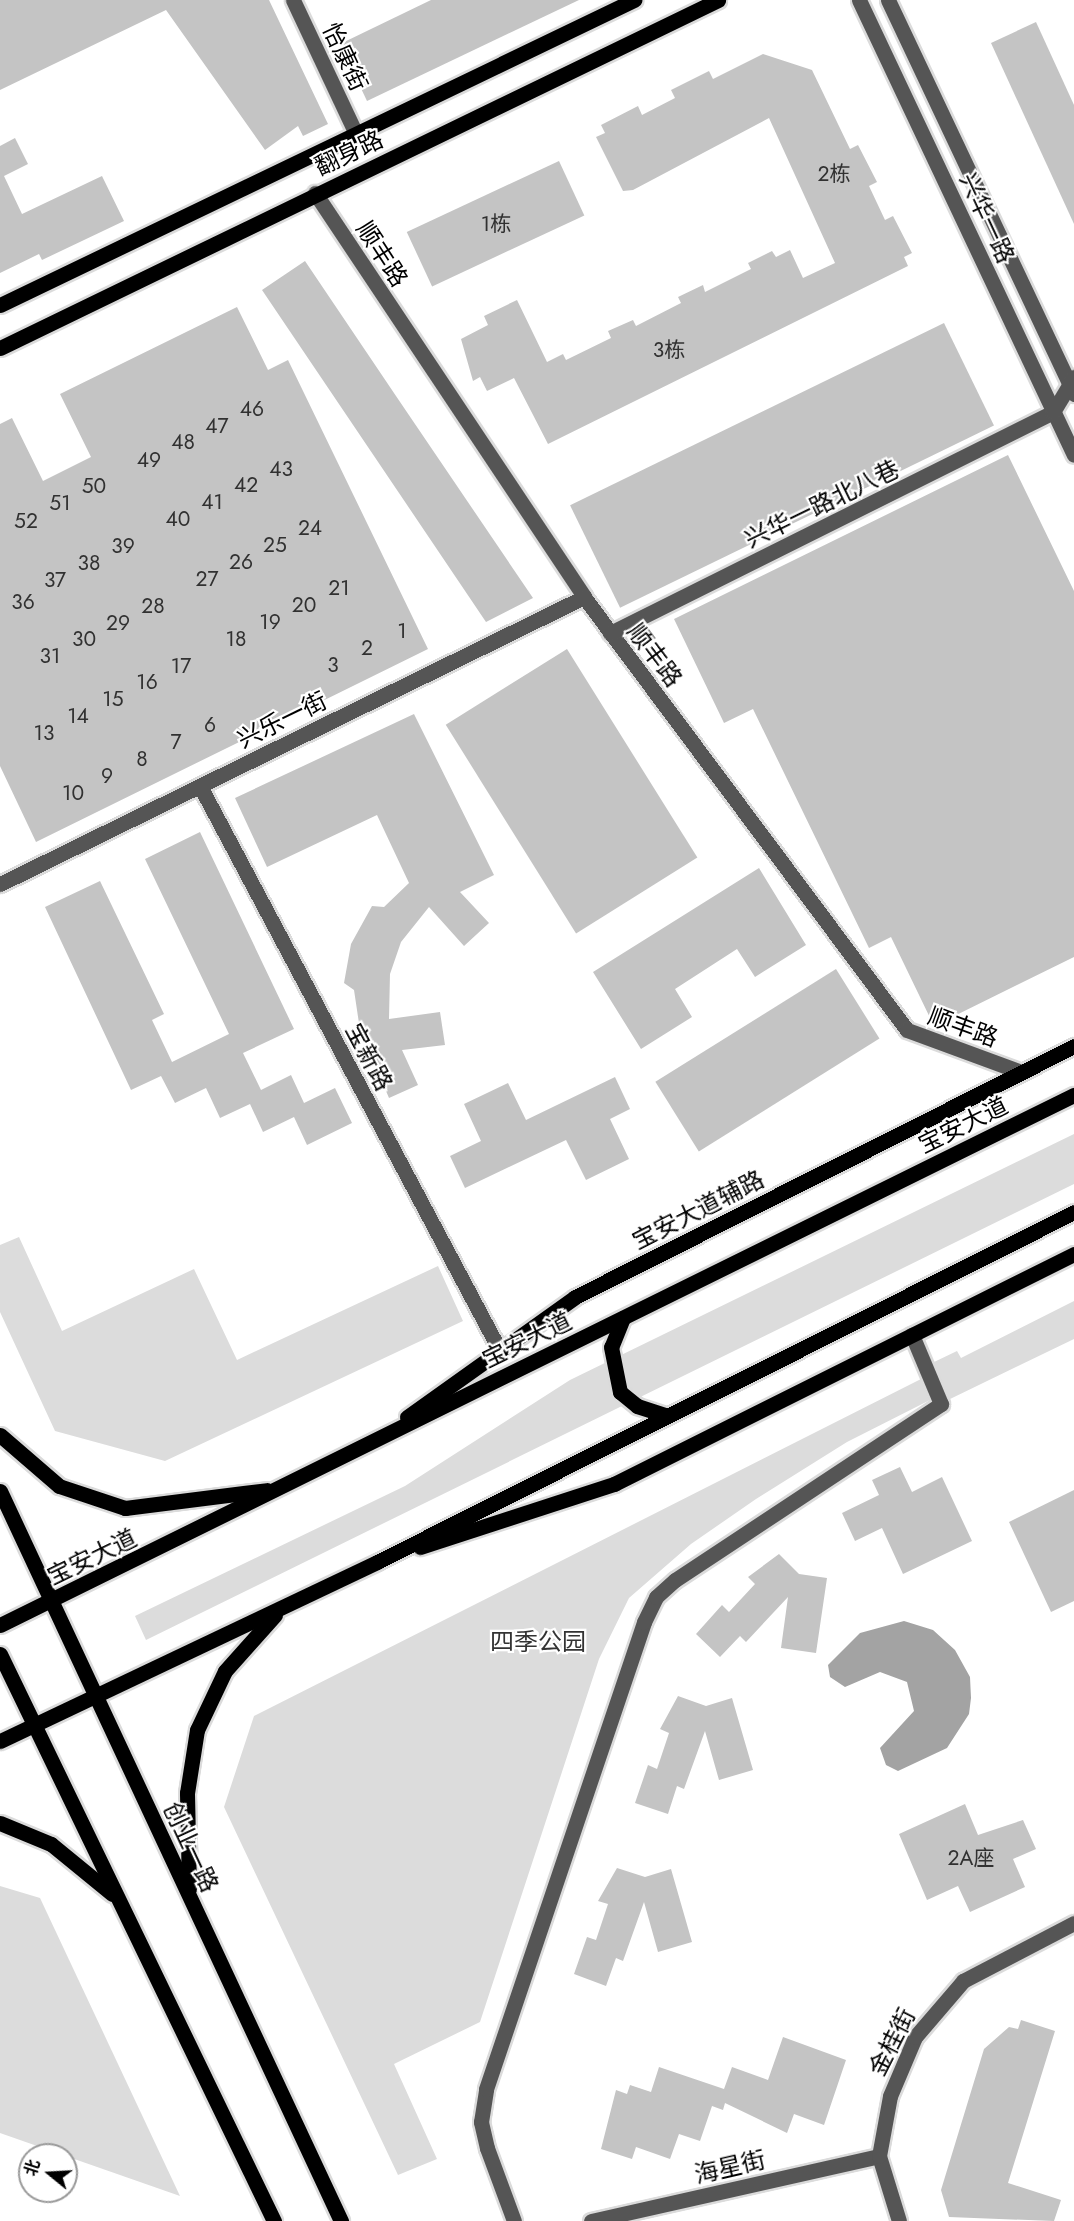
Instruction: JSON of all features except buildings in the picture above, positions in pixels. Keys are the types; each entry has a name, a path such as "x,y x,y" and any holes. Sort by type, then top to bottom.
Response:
{"main road":[{"name":"翻身路","path":"0,305 634,0"},
{"name":"翻身路","path":"0,348 315,193 718,0"},
{"name":"宝安大道辅路","path":"361,1447 575,1297 1074,1046"},
{"name":"宝安大道","path":"0,1625 287,1486 361,1447 1074,1095"},
{"path":"0,1741 377,1562 665,1415 1074,1212"},
{"path":"377,1562 578,1500 1074,1254"},
{"path":"623,1318 611,1347 620,1392 637,1406 665,1415"},
{"path":"0,1435 59,1486 125,1508 178,1505 287,1486"},
{"name":"创业一路","path":"0,1491 341,2221"},
{"path":"189,1898 187,1793 197,1730 225,1671 285,1605"},
{"path":"0,1654 274,2221"},
{"path":"0,1822 51,1844 120,1902"}],"street":[{"name":"怡康街","path":"293,0 356,134"},
{"path":"847,0 875,34"},
{"name":"兴华一路","path":"859,0 1074,456"},
{"name":"兴华一路","path":"889,0 1072,384"},
{"name":"顺丰路","path":"315,193 584,597 907,1030 1021,1072"},
{"path":"1053,412 1072,384"},
{"name":"兴华一路北八巷","path":"610,633 1053,412"},
{"name":"兴乐一街","path":"0,884 584,597"},
{"name":"宝新路","path":"200,786 499,1349"},
{"path":"514,2221 487,2148 481,2122 486,2089 644,1622 656,1597 675,1580 941,1404 912,1335"},
{"name":"金桂街","path":"879,2156 900,2067 933,2010 963,1981 1074,1923"},
{"path":"879,2156 899,2221"},
{"name":"海星街","path":"591,2221 879,2156"}],"green space":[{"path":"1074,1134 1074,1184 146,1640 135,1616 405,1486 570,1380"},
{"path":"19,1237 62,1331 194,1269 237,1360 438,1266 463,1321 165,1461 55,1431 0,1312 0,1245"},
{"path":"1074,1301 1074,1339 948,1400 932,1363 957,1351 961,1358"},
{"name":"四季公园","path":"921,1379 932,1399 847,1442 756,1499 691,1544 629,1598 599,1659 480,2022 394,2064 437,2159 398,2175 224,1807 254,1716"},
{"path":"0,1886 40,1898 180,2196 78,2160 78,2143 29,2143 0,2133"}],"shaded area":[{"path":"904,1621 933,1630 955,1650 970,1677 971,1698 969,1714 947,1748 898,1771 886,1765 880,1748 914,1711 907,1682 880,1672 845,1687 830,1677 828,1665 860,1633"}]}
